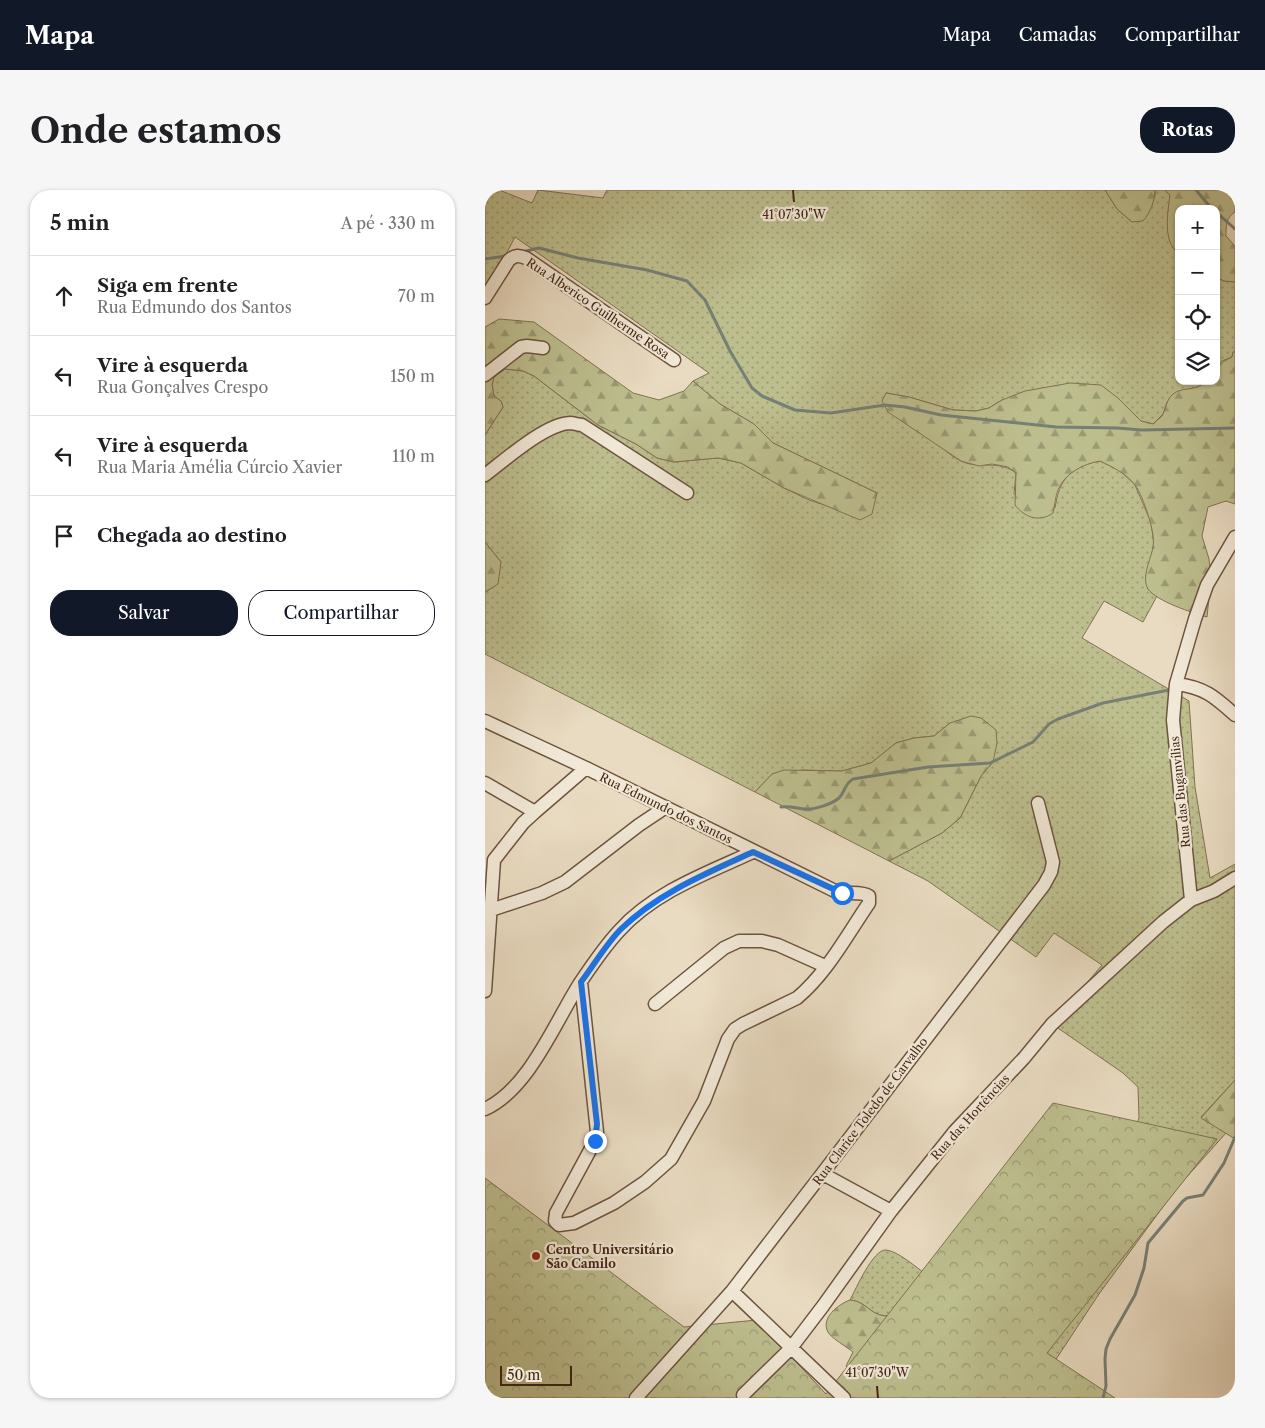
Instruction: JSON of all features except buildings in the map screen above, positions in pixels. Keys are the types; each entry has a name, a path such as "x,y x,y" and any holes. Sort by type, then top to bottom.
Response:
{"street":[{"name":"Rua Alberico Guilherme Rosa","path":"485,298 509,260 514,256 520,255 674,360"},
{"path":"485,375 521,348 527,346 543,348"},
{"path":"485,475 528,442 551,429 569,423 582,425 687,493"},
{"name":"Rua das Buganvílias","path":"1191,900 1173,720 1176,684 1189,635 1207,585 1235,538"},
{"path":"1176,684 1202,689 1213,695 1235,715"},
{"name":"Rua Edmundo dos Santos","path":"485,721 666,807 753,852 842,893 867,894 869,896 869,903 825,966"},
{"path":"485,991 491,910 489,858 523,823 586,768"},
{"path":"485,783 535,812"},
{"name":"Rua Clarice Toledo de Carvalho","path":"635,1398 732,1291 1044,885 1051,872 1053,862 1038,803"},
{"path":"491,910 553,889 565,882 639,825 666,807"},
{"path":"485,1109 504,1096 528,1072 581,982 619,930 646,906 674,890 753,852"},
{"name":"Rua das Hortências","path":"743,1395 791,1348 891,1210 955,1131 1053,1024 1163,922 1191,900 1214,891 1235,878"},
{"path":"581,982 597,1132 595,1141 556,1213 555,1221 559,1225 574,1223 614,1202 661,1170 679,1148 704,1101 728,1039 735,1029 797,998 825,966 762,941 739,941 723,948 655,1004"},
{"path":"823,1174 891,1210"},
{"path":"732,1291 844,1398"}],"green space":[{"path":"485,190 499,190 532,203 538,190 603,198 607,190 1105,190 1117,209 1132,222 1155,196 1155,190 1165,190 1170,195 1168,229 1175,250 1175,385 1201,385 1167,402 1163,414 1153,424 1141,421 1118,398 1002,400 989,408 976,411 953,410 909,397 886,393 943,449 956,458 968,464 1002,466 1016,473 1014,494 1055,508 1059,490 1068,476 1081,467 1100,461 1119,470 1135,485 1151,522 1154,544 1146,578 1148,589 1157,596 1143,622 1104,601 1082,638 1189,701 1195,787 1210,878 1235,864 1235,1080 1201,1117 1226,1133 1176,1189 1099,1294 1047,1373 891,1316 878,1314 861,1303 850,1300 870,1262 881,1251 886,1250 896,1253 927,1275 1131,1138 1139,1118 1138,1087 1123,1073 1052,1024 1102,965 1054,933 1036,957 928,881 889,861 942,833 960,818 981,776 993,762 950,723 934,736 914,738 896,743 871,763 842,771 803,770 772,774 755,792 485,654 485,592 489,590 501,562 485,542 485,435 503,407 501,401 494,396 492,385 494,377 505,369 523,371 534,376 598,425 636,444 657,458 674,462 718,458 741,463 784,488 809,500 834,508 877,493 773,443 754,424 720,404 693,381 709,373 515,237 487,291 485,290"},
{"path":"1105,190 1155,190 1155,194 1146,218 1143,221 1132,222 1117,209"},
{"path":"1165,190 1235,190 1235,212 1228,219 1226,236 1235,246 1235,282 1220,279 1220,205 1175,205 1175,249 1170,242 1167,226 1170,195"},
{"path":"1220,279 1235,282 1235,352 1233,352 1232,357 1220,364"},
{"path":"499,319 534,322 633,393 659,400 684,391 693,381 720,404 754,424 773,443 877,493 872,514 860,520 784,488 741,463 718,458 674,462 657,458 636,444 598,425 534,376 523,371 505,369 494,377 492,385 494,396 501,401 503,407 485,435 485,327"},
{"path":"1233,352 1235,352 1235,504 1226,501 1208,507 1202,536 1209,559 1211,577 1207,617 1166,602 1148,589 1146,574 1153,547 1151,524 1135,485 1114,468 1100,461 1087,464 1075,470 1061,484 1053,513 1042,518 1032,517 1023,513 1015,505 1016,473 1008,467 992,464 979,466 961,461 888,412 882,401 886,393 909,397 953,410 976,411 989,408 1002,400 1025,391 1070,383 1101,385 1118,398 1141,421 1153,424 1162,416 1167,402 1173,394 1201,385 1220,385 1220,365 1232,357"},
{"path":"485,542 501,562 498,584 485,592"},
{"path":"971,716 981,718 996,730 997,743 993,762 981,776 960,818 942,833 889,861 755,792 772,774 784,770 842,771 871,763 896,743 914,738 934,736 950,723"},
{"path":"1235,1080 1235,1139 1201,1118"},
{"path":"1053,1103 1217,1139 1047,1353 1115,1398 485,1398 485,1178 684,1327 757,1320 826,1394"},
{"path":"850,1300 861,1303 878,1314 891,1316 869,1398 846,1366 853,1352 832,1337 826,1327 832,1312"}],"waterway":[{"path":"1196,190 1209,205"},
{"path":"1220,216 1235,229"},
{"path":"522,252 539,248 578,258 647,270 687,281 705,300 730,351 752,388 762,396 795,410 831,413 885,405 905,407 941,415 1056,427 1142,430 1235,428"},
{"path":"485,259 506,256"},
{"path":"781,807 818,808 839,798 848,783 853,779 928,767 990,763 1033,742 1049,724 1058,719 1103,703 1169,690"},
{"path":"1103,1398 1106,1386 1106,1349 1135,1295 1144,1268 1148,1243 1183,1201 1187,1198 1203,1195 1224,1163 1235,1137"}],"place":[{"name":"Centro Universitário São Camilo","path":"536,1256"}],"route":[{"path":"595,1141 597,1124 581,982 619,930 646,906 701,876 753,852 842,893"}]}
